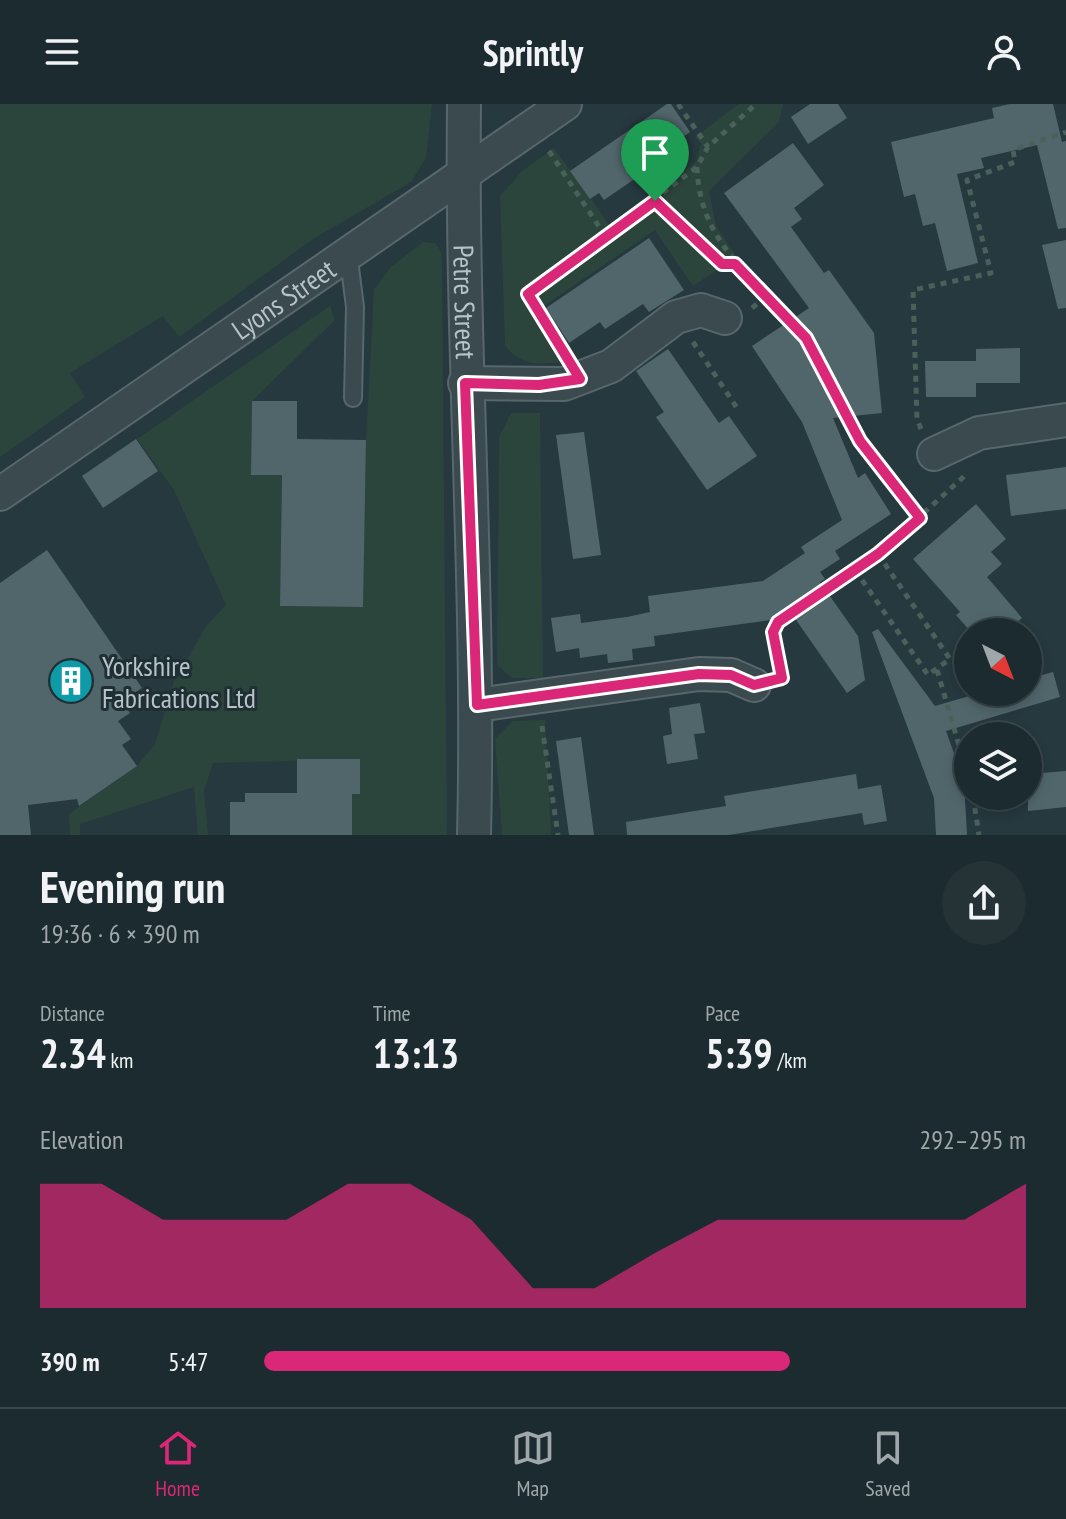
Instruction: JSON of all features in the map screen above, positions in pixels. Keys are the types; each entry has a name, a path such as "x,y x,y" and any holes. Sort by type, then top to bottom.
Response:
{"street":[{"name":"Petre Street","path":"464,104 465,383 477,705 474,835"},
{"name":"Lyons Street","path":"0,494 565,104"},
{"path":"465,383 539,385 580,379 611,366 676,317 701,310 725,318"},
{"path":"934,454 979,433 1066,420"},
{"path":"477,705 699,674 731,675 754,685"}],"lane":[{"path":"348,252 355,307 353,398"}],"path":[{"path":"678,104 708,147"},
{"path":"580,379 528,294 697,167 708,147 756,104"},
{"path":"533,126 606,237"},
{"path":"934,454 917,419 913,290 991,273 967,180 1015,162 1013,150 1066,132"},
{"path":"697,167 697,187 712,231 735,264 806,338 860,441 920,518"},
{"path":"655,201 722,264 735,264"},
{"path":"676,317 739,411"},
{"path":"754,685 782,678 773,632 778,622 878,554 978,463"},
{"path":"855,570 928,675 937,670 950,659 878,554"},
{"path":"937,670 954,728"},
{"path":"539,697 558,835"},
{"path":"975,810 979,835"}],"green space":[{"path":"0,104 432,104 426,158 411,182 313,239 179,337 163,316 70,373 85,397 0,457"},
{"path":"739,104 783,104 779,122 709,191 716,226 737,257 693,286 655,230 541,308 576,360 537,363 520,359 512,353 505,345 500,196 522,171 554,148 611,227 696,162 701,144 695,137"},
{"path":"423,242 435,243 441,251 442,262 447,835 352,835 352,794 360,794 360,759 213,763 204,791 208,835 198,835 194,787 80,824 80,835 70,835 69,814 137,766 155,744 174,681 207,625 226,605 174,490 137,439 330,306 335,320 252,401 251,475 282,475 280,606 362,607 374,289 391,267"},
{"path":"511,413 540,413 543,678 512,678 497,665 499,437"},
{"path":"545,720 551,835 502,835 495,739 513,721"}],"building":[{"path":"671,104 690,132 635,170 639,176 604,200 599,193 590,199 570,171"},
{"path":"810,104 838,104 847,118 808,144 791,117"},
{"path":"1010,104 1053,104 1062,142 1066,141 1066,228 1058,229 1037,145 981,158 984,168 957,174 978,263 947,271 935,223 923,226 915,194 904,197 891,142 994,118 992,108"},
{"path":"793,143 824,185 794,208 802,219 791,227 824,273 829,270 874,333 882,413 833,418 858,478 865,473 891,514 835,551 840,559 820,572 825,579 820,582 858,636 865,680 847,693 794,617 654,636 655,646 632,649 633,660 608,663 607,654 580,658 579,648 556,652 551,618 580,614 581,623 627,617 650,612 648,596 763,581 805,553 801,547 842,520 802,422 752,346 809,308 724,193"},
{"path":"649,238 684,290 649,312 643,304 605,329 600,322 569,343 546,308"},
{"path":"1066,240 1066,308 1058,309 1042,245"},
{"path":"1020,348 1020,383 976,383 976,397 926,397 925,361 976,361 976,349"},
{"path":"668,349 719,423 729,416 757,456 707,490 656,417 664,412 636,371"},
{"path":"252,401 297,401 297,439 366,440 363,607 280,606 282,475 251,475"},
{"path":"584,432 601,555 573,559 556,435"},
{"path":"136,439 158,471 103,508 82,476"},
{"path":"1066,467 1066,509 1011,516 1006,475"},
{"path":"976,504 1006,539 991,552 1002,564 987,577 1022,618 959,618 956,615 960,612 913,559"},
{"name":"Yorkshire Fabrications Ltd","path":"47,550 142,688 122,701 130,713 118,721 131,739 122,745 137,766 79,806 77,799 28,805 31,835 0,835 0,583"},
{"path":"878,629 935,706 954,700 954,706 1030,706 976,722 954,722 954,729 946,731 954,753 954,810 966,810 967,835 936,835 934,798 872,632"},
{"path":"1053,672 1060,697 1042,702 1042,675"},
{"path":"700,703 705,733 694,734 698,759 667,764 663,736 672,734 669,708"},
{"path":"581,737 594,835 569,835 556,741"},
{"path":"297,759 360,759 360,794 352,794 352,835 230,835 230,802 245,802 245,793 297,793"},
{"path":"1066,771 1066,807 1042,810 1042,773"},
{"path":"856,774 858,789 881,785 887,821 864,825 862,813 729,835 627,835 626,822 726,806 724,796"}],"place":[{"name":"Yorkshire Fabrications Ltd","path":"71,681"}],"route":[{"path":"655,201 722,264 735,264 806,338 824,367 860,441 920,518 878,554 778,622 773,632 782,678 754,685 731,675 699,674 477,705 465,383 539,385 564,384 580,379 528,294 655,201"}]}
